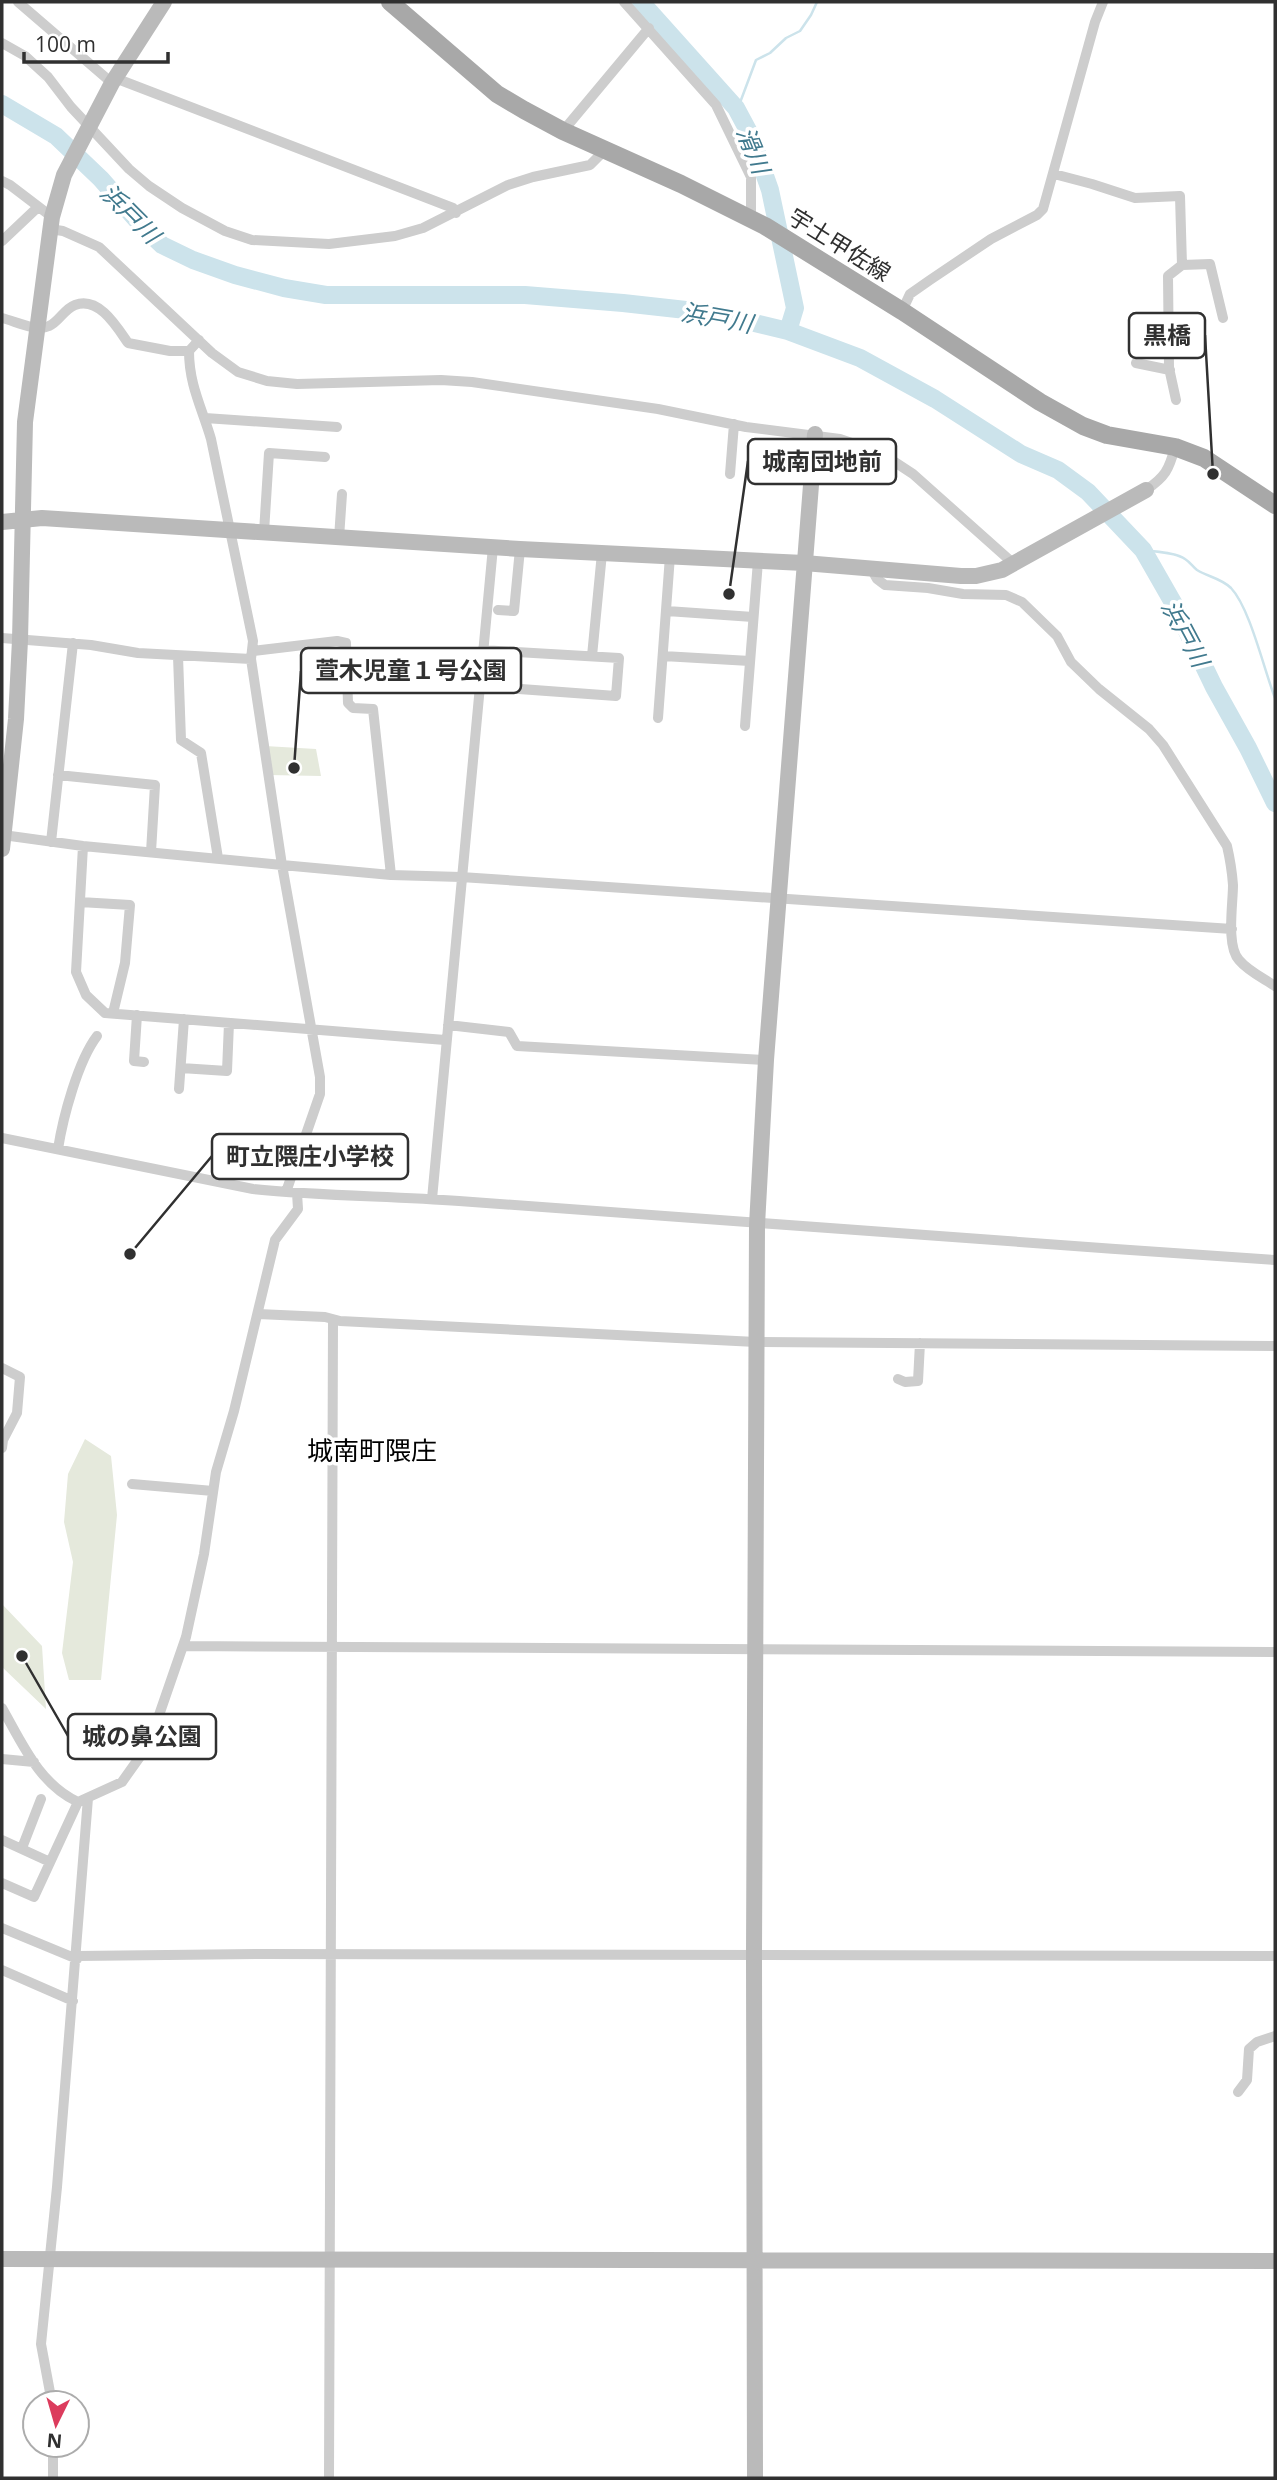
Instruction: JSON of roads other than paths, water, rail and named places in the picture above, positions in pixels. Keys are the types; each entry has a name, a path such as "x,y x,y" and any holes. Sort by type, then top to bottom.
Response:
{"main road":[{"name":"宇土甲佐線","path":"390,2 497,94 563,131 758,222 902,311 1040,402 1083,426 1107,435 1175,447 1215,464 1275,505"}],"street":[{"path":"18,2 113,81 441,203 453,208 456,213"},
{"path":"164,2 113,81 64,175 52,216 25,422 16,719 5,784 3,842 51,842 391,875 461,877 1232,929"},
{"path":"624,2 716,105 751,177 758,222"},
{"path":"902,311 910,294 991,239 1037,215 1043,209 1095,22 1103,2"},
{"path":"563,131 649,28"},
{"path":"2,43 25,56 48,76 88,132 149,186 182,208 225,231 252,240 328,244 374,240 423,228 508,186 533,177 590,165 605,150"},
{"path":"1054,174 1135,198 1180,197 1182,265"},
{"path":"2,181 52,216 64,231 99,247 212,353 238,372 267,381 297,384 441,380 472,382 658,409 734,424 815,434 881,453 902,467 1017,562"},
{"path":"2,241 38,207"},
{"path":"1176,400 1170,370 1168,276 1182,265 1210,264 1223,318"},
{"path":"2,317 36,327 49,327 76,304 86,305 103,310 128,343 170,351 188,351 199,341"},
{"path":"2,1883 34,1897 83,1800 122,1782 149,1744 183,1646 204,1554 216,1472 275,1240 298,1209 292,1193 320,1094 320,1077 282,865 252,655 253,641 205,418 191,382 188,351"},
{"path":"1136,363 1170,370"},
{"path":"205,418 337,427"},
{"path":"730,474 734,424"},
{"path":"755,2478 757,1225 766,1060 815,434"},
{"path":"2,522 42,518 520,550 804,563 969,576 1002,570 1146,491 1162,479 1170,465 1175,447"},
{"path":"264,533 264,452 325,457"},
{"path":"339,538 342,494"},
{"path":"432,1199 493,547"},
{"path":"498,610 514,611 520,550"},
{"path":"592,656 602,553"},
{"path":"658,718 670,556"},
{"path":"745,726 758,561"},
{"path":"872,570 877,579 886,585 963,594 1006,595 1022,602 1057,636 1071,662 1099,689 1149,729 1163,745 1227,846 1231,862 1231,943 1236,958 1275,986"},
{"path":"667,611 753,617"},
{"path":"2,638 73,643 178,656 252,655 337,641 346,643 348,703 353,708 373,709 391,875"},
{"path":"51,842 73,643"},
{"path":"479,686 616,696 619,659 482,650"},
{"path":"178,656 181,740 201,753 218,858"},
{"path":"663,656 750,662"},
{"path":"58,775 155,785 150,852"},
{"path":"83,846 76,972 86,995 105,1013 445,1040"},
{"path":"80,902 130,905 125,963 113,1013"},
{"path":"138,1015 134,1061 144,1062"},
{"path":"179,1089 184,1019"},
{"path":"181,1068 227,1071 229,1023"},
{"path":"447,1026 509,1032 517,1046 766,1060"},
{"path":"58,1149 62,1122 85,1051 97,1036"},
{"path":"2,1138 253,1189 292,1193 432,1199 757,1225 1275,1259"},
{"path":"258,1314 756,1342 1275,1346"},
{"path":"328,2478 333,1320"},
{"path":"898,1379 905,1382 918,1381 920,1343"},
{"path":"2,1368 20,1377 16,1413 2,1448"},
{"path":"132,1484 213,1491"},
{"path":"183,1646 1275,1652"},
{"path":"2,1708 34,1762 55,1789 83,1800"},
{"path":"2,1759 34,1762"},
{"path":"22,1848 41,1799"},
{"path":"49,2389 41,2344 77,1958 83,1800"},
{"path":"2,1840 50,1862"},
{"path":"2,1928 77,1958 330,1954 1275,1956"},
{"path":"2,1970 73,2001"},
{"path":"1238,2092 1247,2080 1249,2049 1257,2042 1275,2036"},
{"path":"2,2259 1275,2261"},
{"path":"53,2459 53,2478"}],"waterway":[{"name":"滑川","path":"641,2 736,108 751,136 770,190 795,308 788,331"},
{"path":"736,108 756,60 800,31 817,2"},
{"name":"浜戸川","path":"2,104 56,136 101,179 162,245 235,275 284,288 326,295 525,295 713,313 788,331 860,358 935,399 1021,454 1058,470 1088,492 1143,550 1175,606 1275,803"},
{"path":"1143,550 1181,557 1197,570 1231,588 1250,624 1275,698"}],"place":[{"name":"黒橋","path":"1213,474"},
{"name":"城南団地前","path":"729,594"},
{"name":"萱木児童１号公園","path":"294,768"},
{"name":"町立隈庄小学校","path":"130,1254"},
{"name":"城の鼻公園","path":"22,1656"}],"district":[{"name":"城南町隈庄","path":"372,1450"}]}
